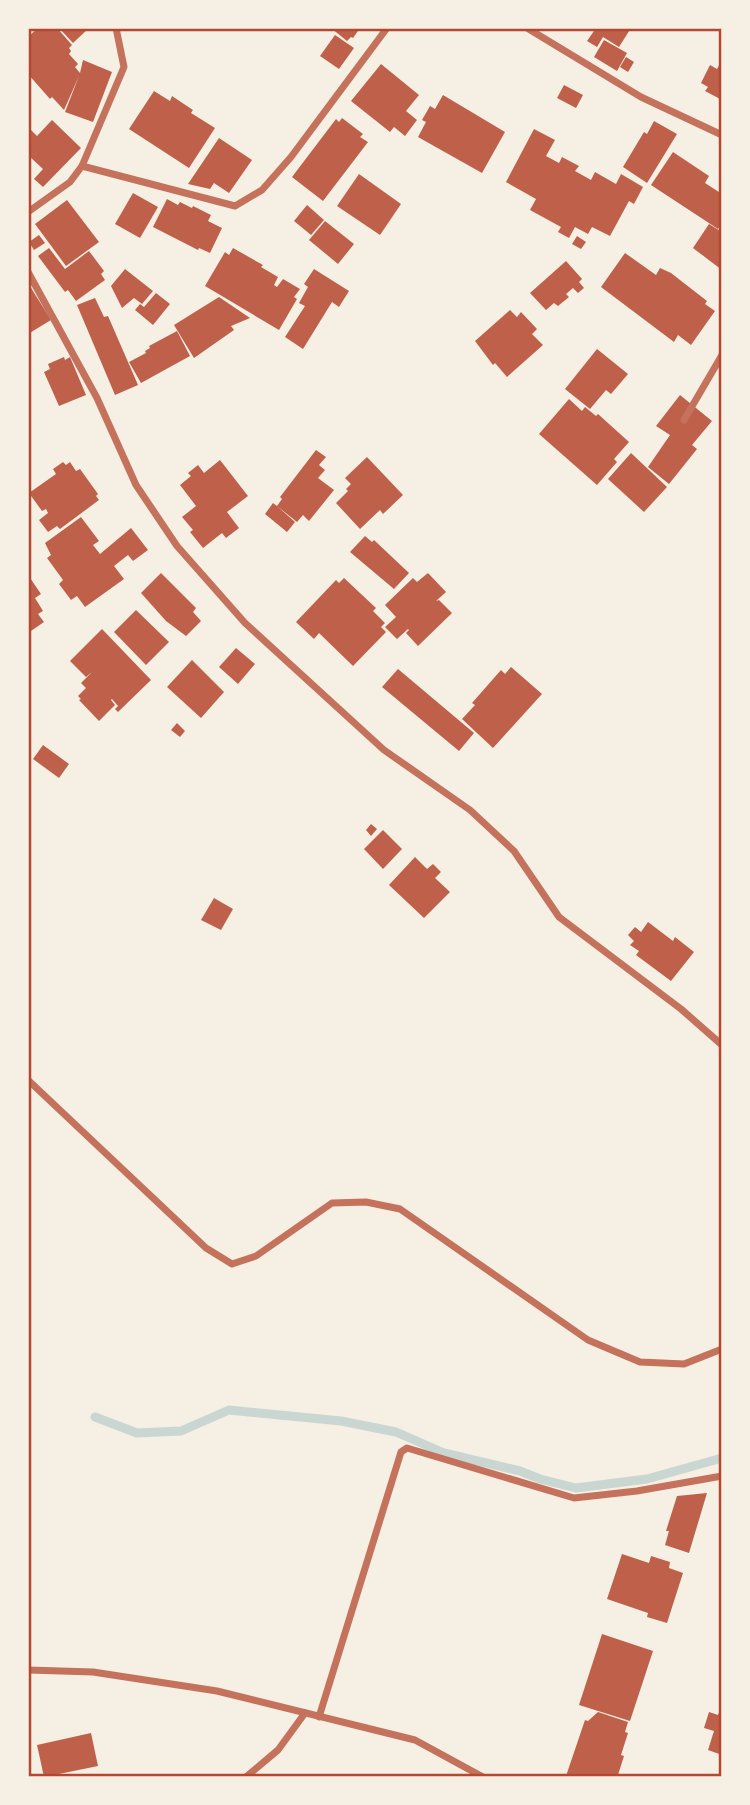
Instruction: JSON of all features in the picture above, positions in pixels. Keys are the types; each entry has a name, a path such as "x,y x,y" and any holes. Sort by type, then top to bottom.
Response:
{"street":[{"path":"28,212 70,182 82,166 124,67 116,28"},
{"path":"82,166 235,206 262,190 291,157 387,28"},
{"path":"527,28 642,97 722,135"},
{"path":"28,272 97,398 136,485 177,546 237,613 384,750 470,810 514,851 559,917 681,1009 722,1045"},
{"path":"684,420 722,355"},
{"path":"28,1080 205,1248 232,1264 256,1256 332,1203 366,1202 400,1209 587,1340 640,1362 684,1364 722,1349"},
{"path":"319,1717 401,1452 407,1448 574,1498 637,1491 722,1476"},
{"path":"28,1670 107,1674 217,1691 415,1740 483,1777"},
{"path":"246,1777 278,1750 305,1713"}],"building":[{"path":"38,28 57,28 72,45 69,54 78,64 75,67 80,73 83,60 112,72 93,122 65,112 79,76 64,110 52,97 50,99 28,74 28,37"},
{"path":"59,28 89,28 73,43"},
{"path":"331,28 360,28 353,38 347,41"},
{"path":"590,28 631,28 619,47 603,37 597,47 587,41 594,31"},
{"path":"335,35 354,48 339,69 320,56"},
{"path":"604,40 627,53 617,71 594,57"},
{"path":"626,57 634,62 628,72 620,67"},
{"path":"722,60 722,100 705,91 708,87 701,83 710,65 717,69"},
{"path":"381,64 419,95 406,111 417,120 405,136 394,127 390,132 351,101"},
{"path":"564,85 583,95 576,108 557,98"},
{"path":"154,91 170,101 172,96 193,110 191,113 215,128 189,168 129,129"},
{"path":"443,95 505,132 482,173 418,137 426,122 422,120 430,106 435,109"},
{"path":"342,118 363,134 360,137 368,142 323,201 292,177 336,119 339,122"},
{"path":"52,120 81,148 43,187 34,179 43,169 28,155 28,145 31,143 28,133 31,130 37,136"},
{"path":"654,121 677,134 647,183 623,167 644,132 647,134"},
{"path":"534,129 555,140 546,156 559,163 562,157 579,166 575,171 591,180 595,172 616,184 621,174 643,187 634,204 629,201 610,236 592,227 588,234 575,227 569,238 558,232 561,227 530,210 536,199 506,182"},
{"path":"219,138 252,160 229,193 214,183 210,189 188,184"},
{"path":"673,152 709,176 705,183 722,194 722,223 718,229 651,185"},
{"path":"359,174 401,204 380,235 337,206"},
{"path":"133,193 158,207 140,238 115,224"},
{"path":"167,199 178,205 180,202 192,208 193,206 211,215 208,221 222,228 210,253 199,248 198,250 153,227"},
{"path":"67,200 99,242 66,266 35,224"},
{"path":"307,205 324,220 311,235 294,221"},
{"path":"325,221 354,244 338,264 309,240"},
{"path":"709,224 722,232 722,270 693,248"},
{"path":"39,235 45,243 34,250 29,242"},
{"path":"577,236 586,242 581,249 572,244"},
{"path":"49,248 65,269 89,251 104,271 101,274 105,280 76,301 68,290 65,292 38,256"},
{"path":"233,248 278,277 274,285 277,287 283,279 300,289 279,330 205,286 225,252 229,255"},
{"path":"625,253 656,275 660,268 671,273 707,301 705,304 715,311 691,345 678,335 674,342 601,287"},
{"path":"566,261 582,279 579,282 584,288 578,293 573,288 566,294 569,297 558,306 554,303 546,310 530,293"},
{"path":"125,269 153,291 142,304 134,298 122,308 111,286"},
{"path":"314,269 349,291 339,307 332,302 303,349 285,337 305,306 299,303 308,287 304,284"},
{"path":"28,283 51,320 28,334"},
{"path":"156,293 170,304 153,325 135,310 140,304 144,307"},
{"path":"219,297 250,318 231,326 234,330 194,358 174,325"},
{"path":"95,298 104,317 108,316 138,385 115,395 77,305"},
{"path":"510,310 517,317 521,312 537,329 532,334 543,345 507,377 495,363 493,365 475,341"},
{"path":"177,331 190,356 141,383 129,362 146,353 149,346"},
{"path":"597,349 628,374 611,394 606,390 590,409 565,389"},
{"path":"64,357 65,360 70,357 86,395 59,406 44,372 50,369 48,364"},
{"path":"680,395 712,421 692,445 697,449 669,484 648,467 670,435 656,426"},
{"path":"569,399 582,411 585,407 596,416 598,414 629,442 614,459 617,462 597,485 539,434"},
{"path":"316,450 326,457 319,465 325,470 318,478 334,490 309,521 303,515 297,522 277,506 282,499 280,497"},
{"path":"631,453 667,487 644,512 608,479"},
{"path":"367,457 403,495 383,514 380,510 360,529 336,503 351,484 345,478"},
{"path":"220,460 248,496 227,512 239,528 226,538 222,533 203,548 182,517 196,506 180,485 191,476 188,473 198,465 204,473"},
{"path":"63,462 66,465 70,462 76,471 80,469 98,494 96,496 99,500 60,529 57,526 48,532 39,520 48,513 46,509 42,511 29,493 56,474 53,469"},
{"path":"273,503 295,522 287,532 265,514"},
{"path":"81,517 99,541 93,545 100,554 131,528 148,550 133,561 128,555 114,566 124,579 85,607 77,596 71,600 59,584 63,580 47,558 51,555 45,543"},
{"path":"365,536 372,542 374,540 409,573 394,589 350,552"},
{"path":"161,573 196,608 193,612 201,621 186,636 166,621 141,593"},
{"path":"428,573 446,592 436,601 439,600 452,613 418,646 406,633 408,629 397,639 385,627 396,617 385,605 413,578 417,582"},
{"path":"28,575 41,594 35,598 43,611 38,614 44,622 28,633"},
{"path":"344,578 376,608 373,611 385,623 381,627 386,632 353,666 319,633 314,639 296,622 336,580 339,583"},
{"path":"136,610 169,642 146,665 114,632"},
{"path":"102,629 151,680 118,712 115,709 118,706 112,699 115,705 99,721 78,696 86,688 81,683 92,672 86,677 70,661"},
{"path":"236,648 255,664 238,684 219,667"},
{"path":"192,660 224,692 201,718 167,687"},
{"path":"511,667 542,694 493,748 462,719 475,705 472,703 501,670 505,674"},
{"path":"398,669 474,733 459,751 382,687"},
{"path":"177,723 185,731 180,737 171,730"},
{"path":"43,745 69,764 59,778 33,759"},
{"path":"371,824 377,829 371,836 366,830"},
{"path":"383,830 402,849 383,869 364,849"},
{"path":"415,857 427,869 433,864 441,872 435,878 450,892 424,918 389,885"},
{"path":"214,898 233,909 221,930 201,920"},
{"path":"648,922 673,941 675,937 694,952 671,981 636,955 639,951 630,945 634,941 628,935 635,927 641,932"},
{"path":"707,1493 689,1553 665,1545 669,1531 666,1531 677,1496"},
{"path":"622,1554 649,1563 651,1556 670,1562 669,1568 683,1573 667,1623 647,1617 648,1613 607,1599"},
{"path":"602,1634 653,1651 630,1721 579,1705"},
{"path":"722,1704 722,1755 708,1750 714,1731 704,1728 709,1712 718,1715"},
{"path":"598,1712 628,1722 625,1732 628,1733 621,1755 624,1756 618,1775 566,1776 585,1720 588,1721"},
{"path":"91,1733 98,1766 44,1777 37,1745"}],"waterway":[{"path":"95,1417 137,1433 181,1431 229,1410 341,1421 396,1432 444,1453 576,1488 647,1479 722,1458"}]}
